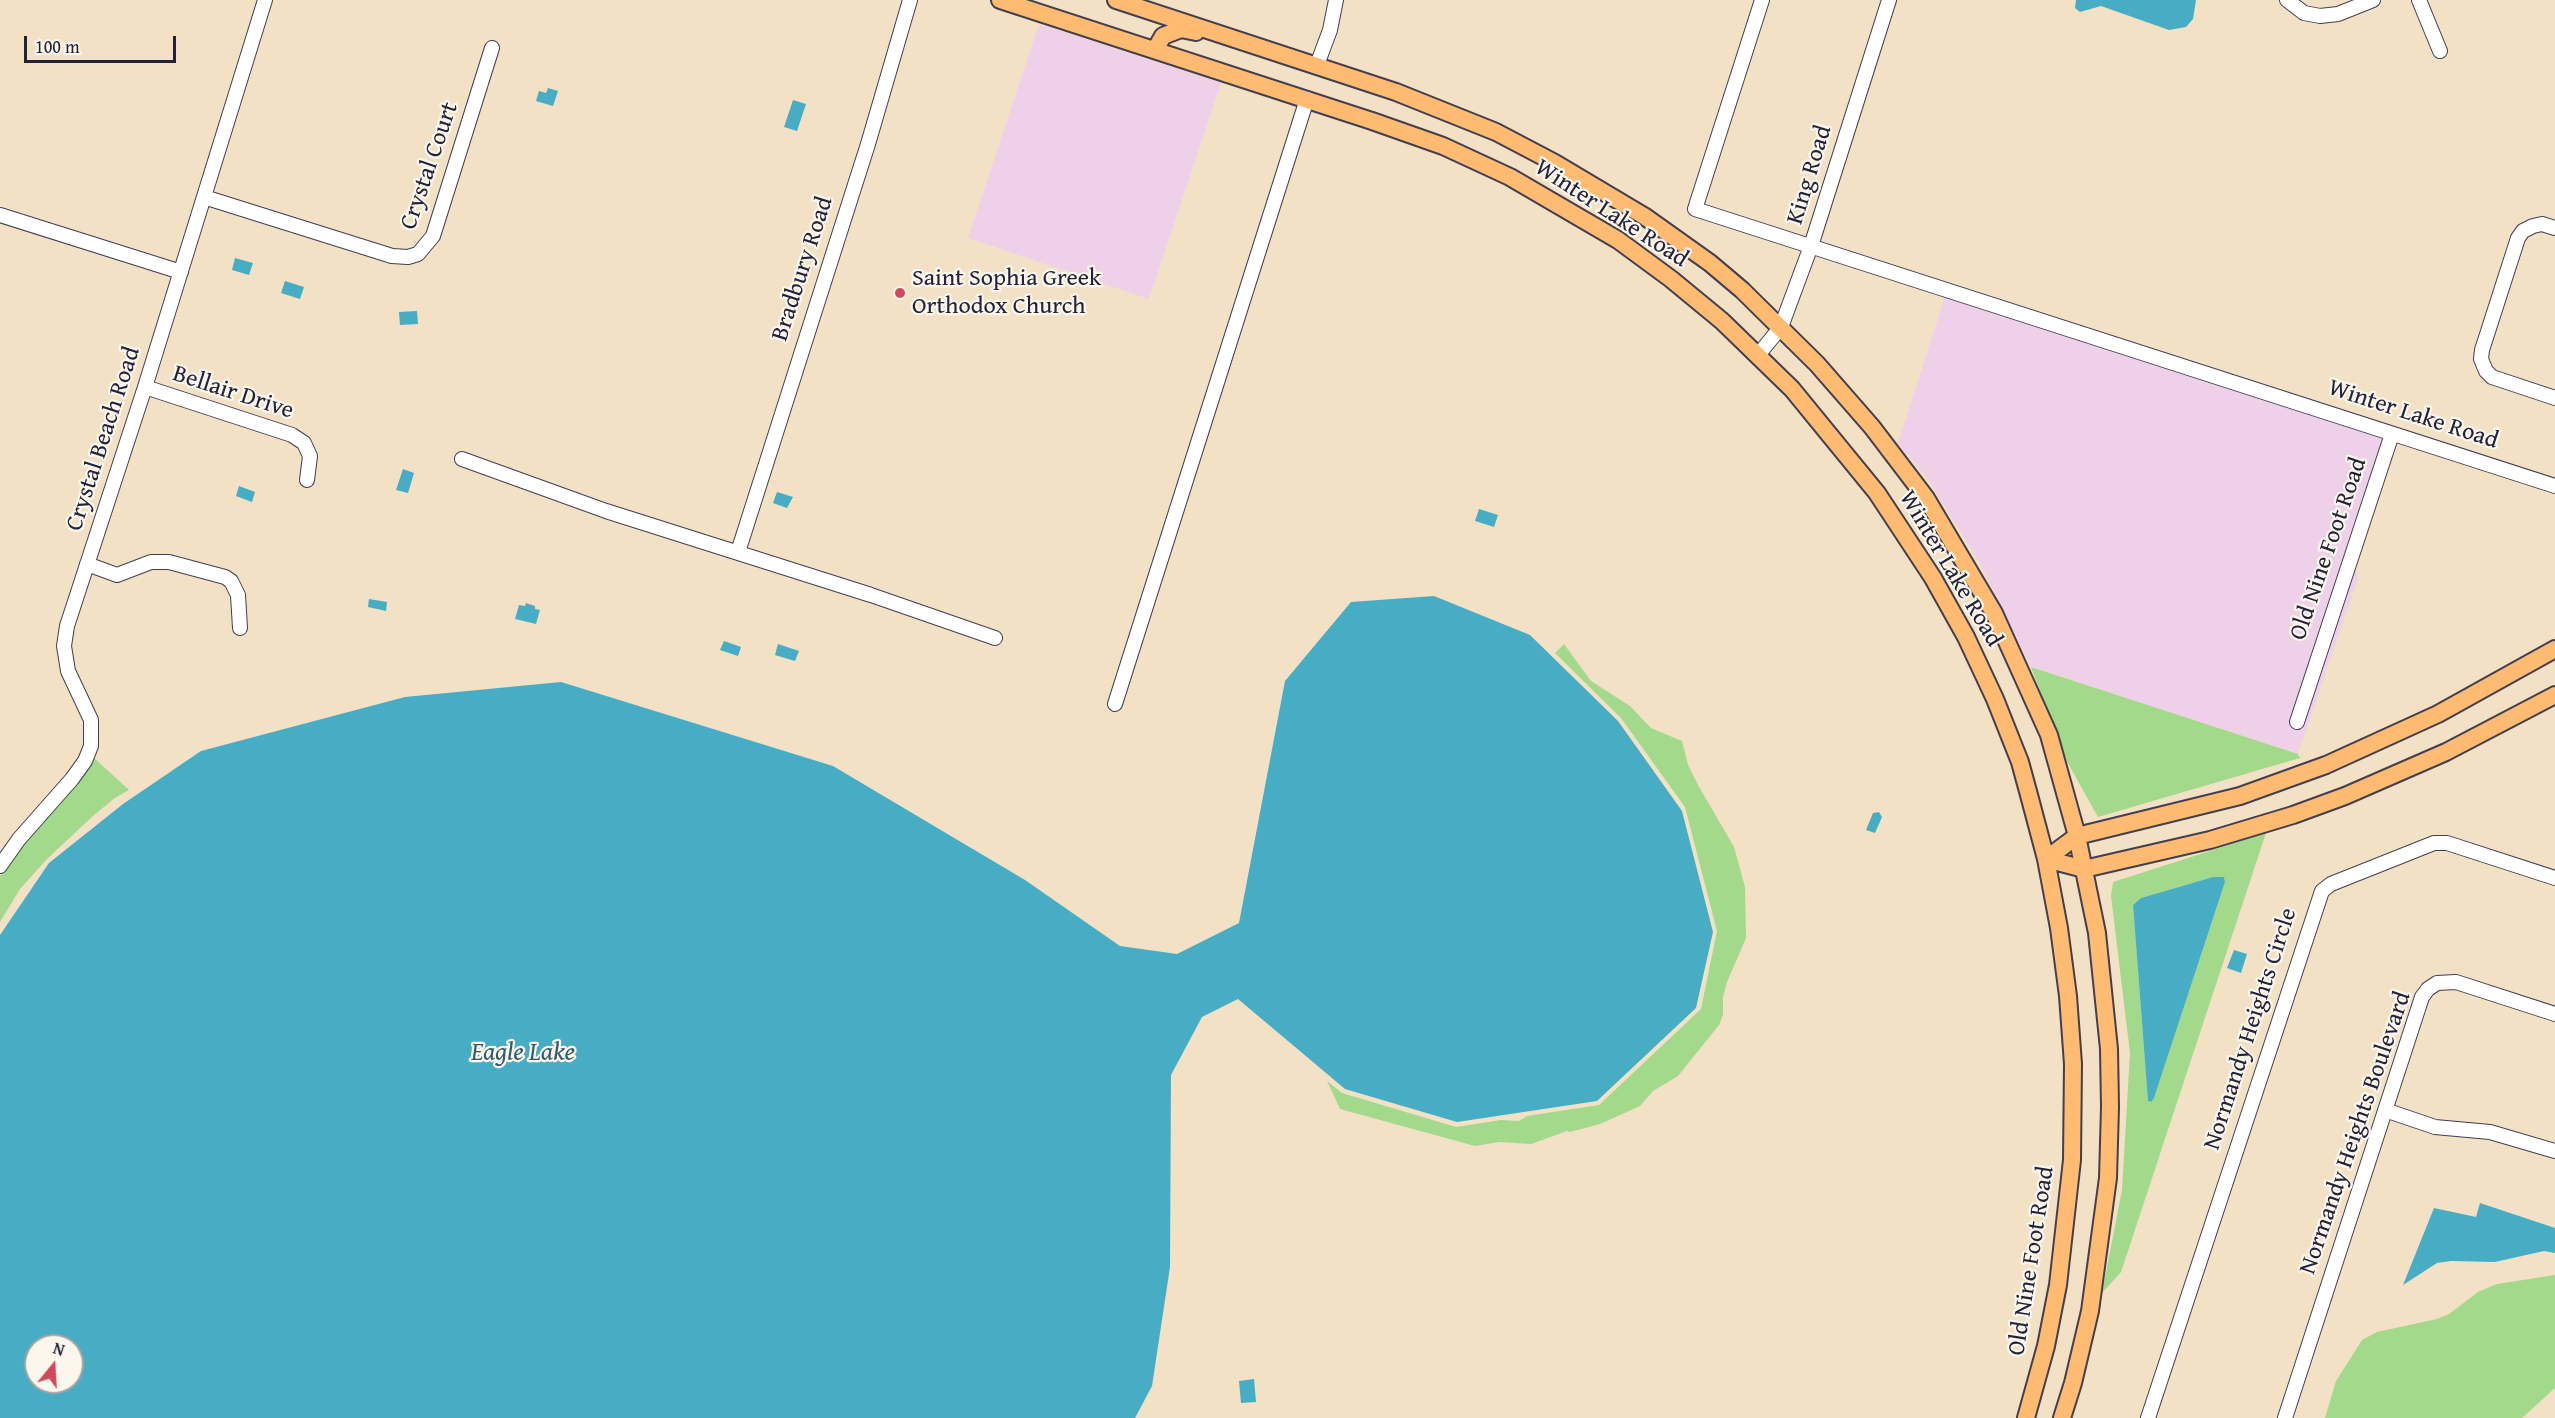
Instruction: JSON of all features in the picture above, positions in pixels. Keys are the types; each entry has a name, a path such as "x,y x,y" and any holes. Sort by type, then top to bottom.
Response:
{"main road":[{"name":"Winter Lake Road","path":"1000,0 1307,99 1443,146 1510,177 1550,200 1618,240 1671,279 1722,321 1815,415 1877,493 1915,549 1950,608 1981,668 2008,730 2046,859"},
{"name":"Winter Lake Road","path":"1116,0 1396,92 1496,132 1555,163 1644,216 1700,256 1742,290 1844,393 1879,436 1926,498 1973,574 2014,653 2049,735 2084,869"},
{"path":"1155,50 1163,36 1181,29 1276,51"},
{"path":"2046,859 2077,836 2240,796 2326,765 2438,714 2555,650"},
{"path":"2046,859 2084,869 2210,840 2294,815 2446,752 2555,694"},
{"name":"Old Nine Foot Road","path":"2026,1418 2044,1356 2058,1284 2070,1192 2074,1129 2073,1064 2068,996 2059,928 2046,859"},
{"path":"2062,1418 2090,1311 2108,1178 2109,1049 2097,933 2084,869"}],"street":[{"name":"Crystal Beach Road","path":"0,866 19,839 72,779 85,761 91,746 91,720 72,682 64,646 67,626 145,387 266,0"},
{"name":"Bradbury Road","path":"738,552 868,144 910,0"},
{"path":"1317,65 1330,30 1336,0"},
{"name":"Winter Lake Road","path":"1762,0 1695,209 2555,486"},
{"name":"King Road","path":"1758,355 1781,327 1811,246 1889,0"},
{"path":"2287,0 2304,13 2320,16 2338,14 2373,0"},
{"path":"2420,0 2440,51"},
{"name":"Crystal Court","path":"204,197 392,256 408,257 418,254 433,236 492,48"},
{"path":"1115,704 1307,99"},
{"path":"0,215 181,272"},
{"path":"2555,228 2542,224 2533,226 2523,231 2518,238 2481,359 2486,371 2492,377 2555,398"},
{"name":"Bellair Drive","path":"145,387 292,435 304,443 310,456 307,480"},
{"name":"Old Nine Foot Road","path":"2297,722 2392,434"},
{"path":"462,459 617,514 994,638"},
{"path":"87,564 117,575 151,562 169,562 225,577 231,581 238,595 240,628"},
{"name":"Normandy Heights Circle","path":"2148,1418 2322,891 2331,884 2434,843 2447,843 2555,878"},
{"name":"Normandy Heights Boulevard","path":"2285,1418 2422,997 2437,983 2456,982 2555,1014"},
{"path":"2385,1110 2435,1126 2490,1132 2555,1151"}],"shaded area":[{"path":"1039,24 1221,83 1149,299 968,238"},
{"path":"1944,295 2386,438 2290,725 2300,729 2355,567 2358,578 2298,754 2031,667 1979,562 1927,478 1898,443"}],"green space":[{"path":"1564,644 1591,681 1630,706 1651,728 1682,741 1688,765 1734,847 1745,887 1746,938 1727,982 1723,997 1723,1015 1719,1025 1678,1076 1653,1091 1640,1106 1600,1124 1567,1131 1531,1144 1499,1142 1475,1146 1340,1109 1327,1081 1342,1093 1456,1127 1501,1120 1519,1121 1527,1116 1599,1105 1701,1009 1717,931 1685,807 1621,718 1555,653"},
{"path":"2031,667 2298,754 2300,758 2098,817 2065,758"},
{"path":"93,757 129,790 94,815 47,859 20,889 0,922 0,876 23,842"},
{"path":"2266,833 2121,1272 2102,1293 2122,1190 2130,1053 2111,896 2113,882","holes":["2213,877 2224,877 2225,882 2154,1098 2150,1102 2148,1101 2133,905 2141,898"]},
{"path":"2555,1275 2555,1388 2522,1418 2325,1418 2336,1381 2362,1340 2377,1332 2437,1319 2449,1314 2478,1292 2497,1284"}],"water":[{"path":"2076,0 2196,0 2193,19 2186,27 2169,30 2101,6 2080,12 2075,8"},
{"path":"548,88 558,91 553,106 536,101 539,91 546,93"},
{"path":"793,100 806,104 797,131 784,127"},
{"path":"235,258 253,263 249,275 232,270"},
{"path":"285,281 304,287 300,299 281,293"},
{"path":"417,311 418,324 400,325 399,312"},
{"path":"403,469 414,473 408,493 396,490"},
{"path":"239,486 255,492 252,502 236,496"},
{"path":"777,492 793,497 787,508 773,503"},
{"path":"1479,509 1498,515 1494,527 1475,521"},
{"name":"Eagle Lake","path":"1434,596 1530,635 1618,721 1682,811 1713,932 1696,1008 1597,1101 1457,1122 1345,1089 1238,999 1202,1017 1171,1075 1170,1267 1152,1386 1135,1418 0,1418 0,935 49,863 123,804 201,751 405,697 561,682 833,766 1025,880 1120,946 1177,954 1239,923 1285,681 1351,602"},
{"path":"369,599 387,602 386,611 368,607"},
{"path":"526,603 540,610 536,624 515,619 519,605 525,606"},
{"path":"724,641 741,647 738,656 720,650"},
{"path":"778,644 799,651 795,661 775,655"},
{"path":"1879,812 1882,817 1875,833 1866,830 1873,813"},
{"path":"2213,877 2224,877 2225,882 2151,1102 2148,1101 2133,905 2141,898"},
{"path":"2234,950 2247,954 2241,973 2227,968"},
{"path":"2480,1203 2555,1228 2555,1253 2544,1251 2495,1262 2437,1263 2403,1285 2434,1208 2476,1217"},
{"path":"1254,1379 1256,1402 1241,1403 1239,1381"}],"place":[{"name":"Saint Sophia Greek Orthodox Church","path":"900,293"}]}
